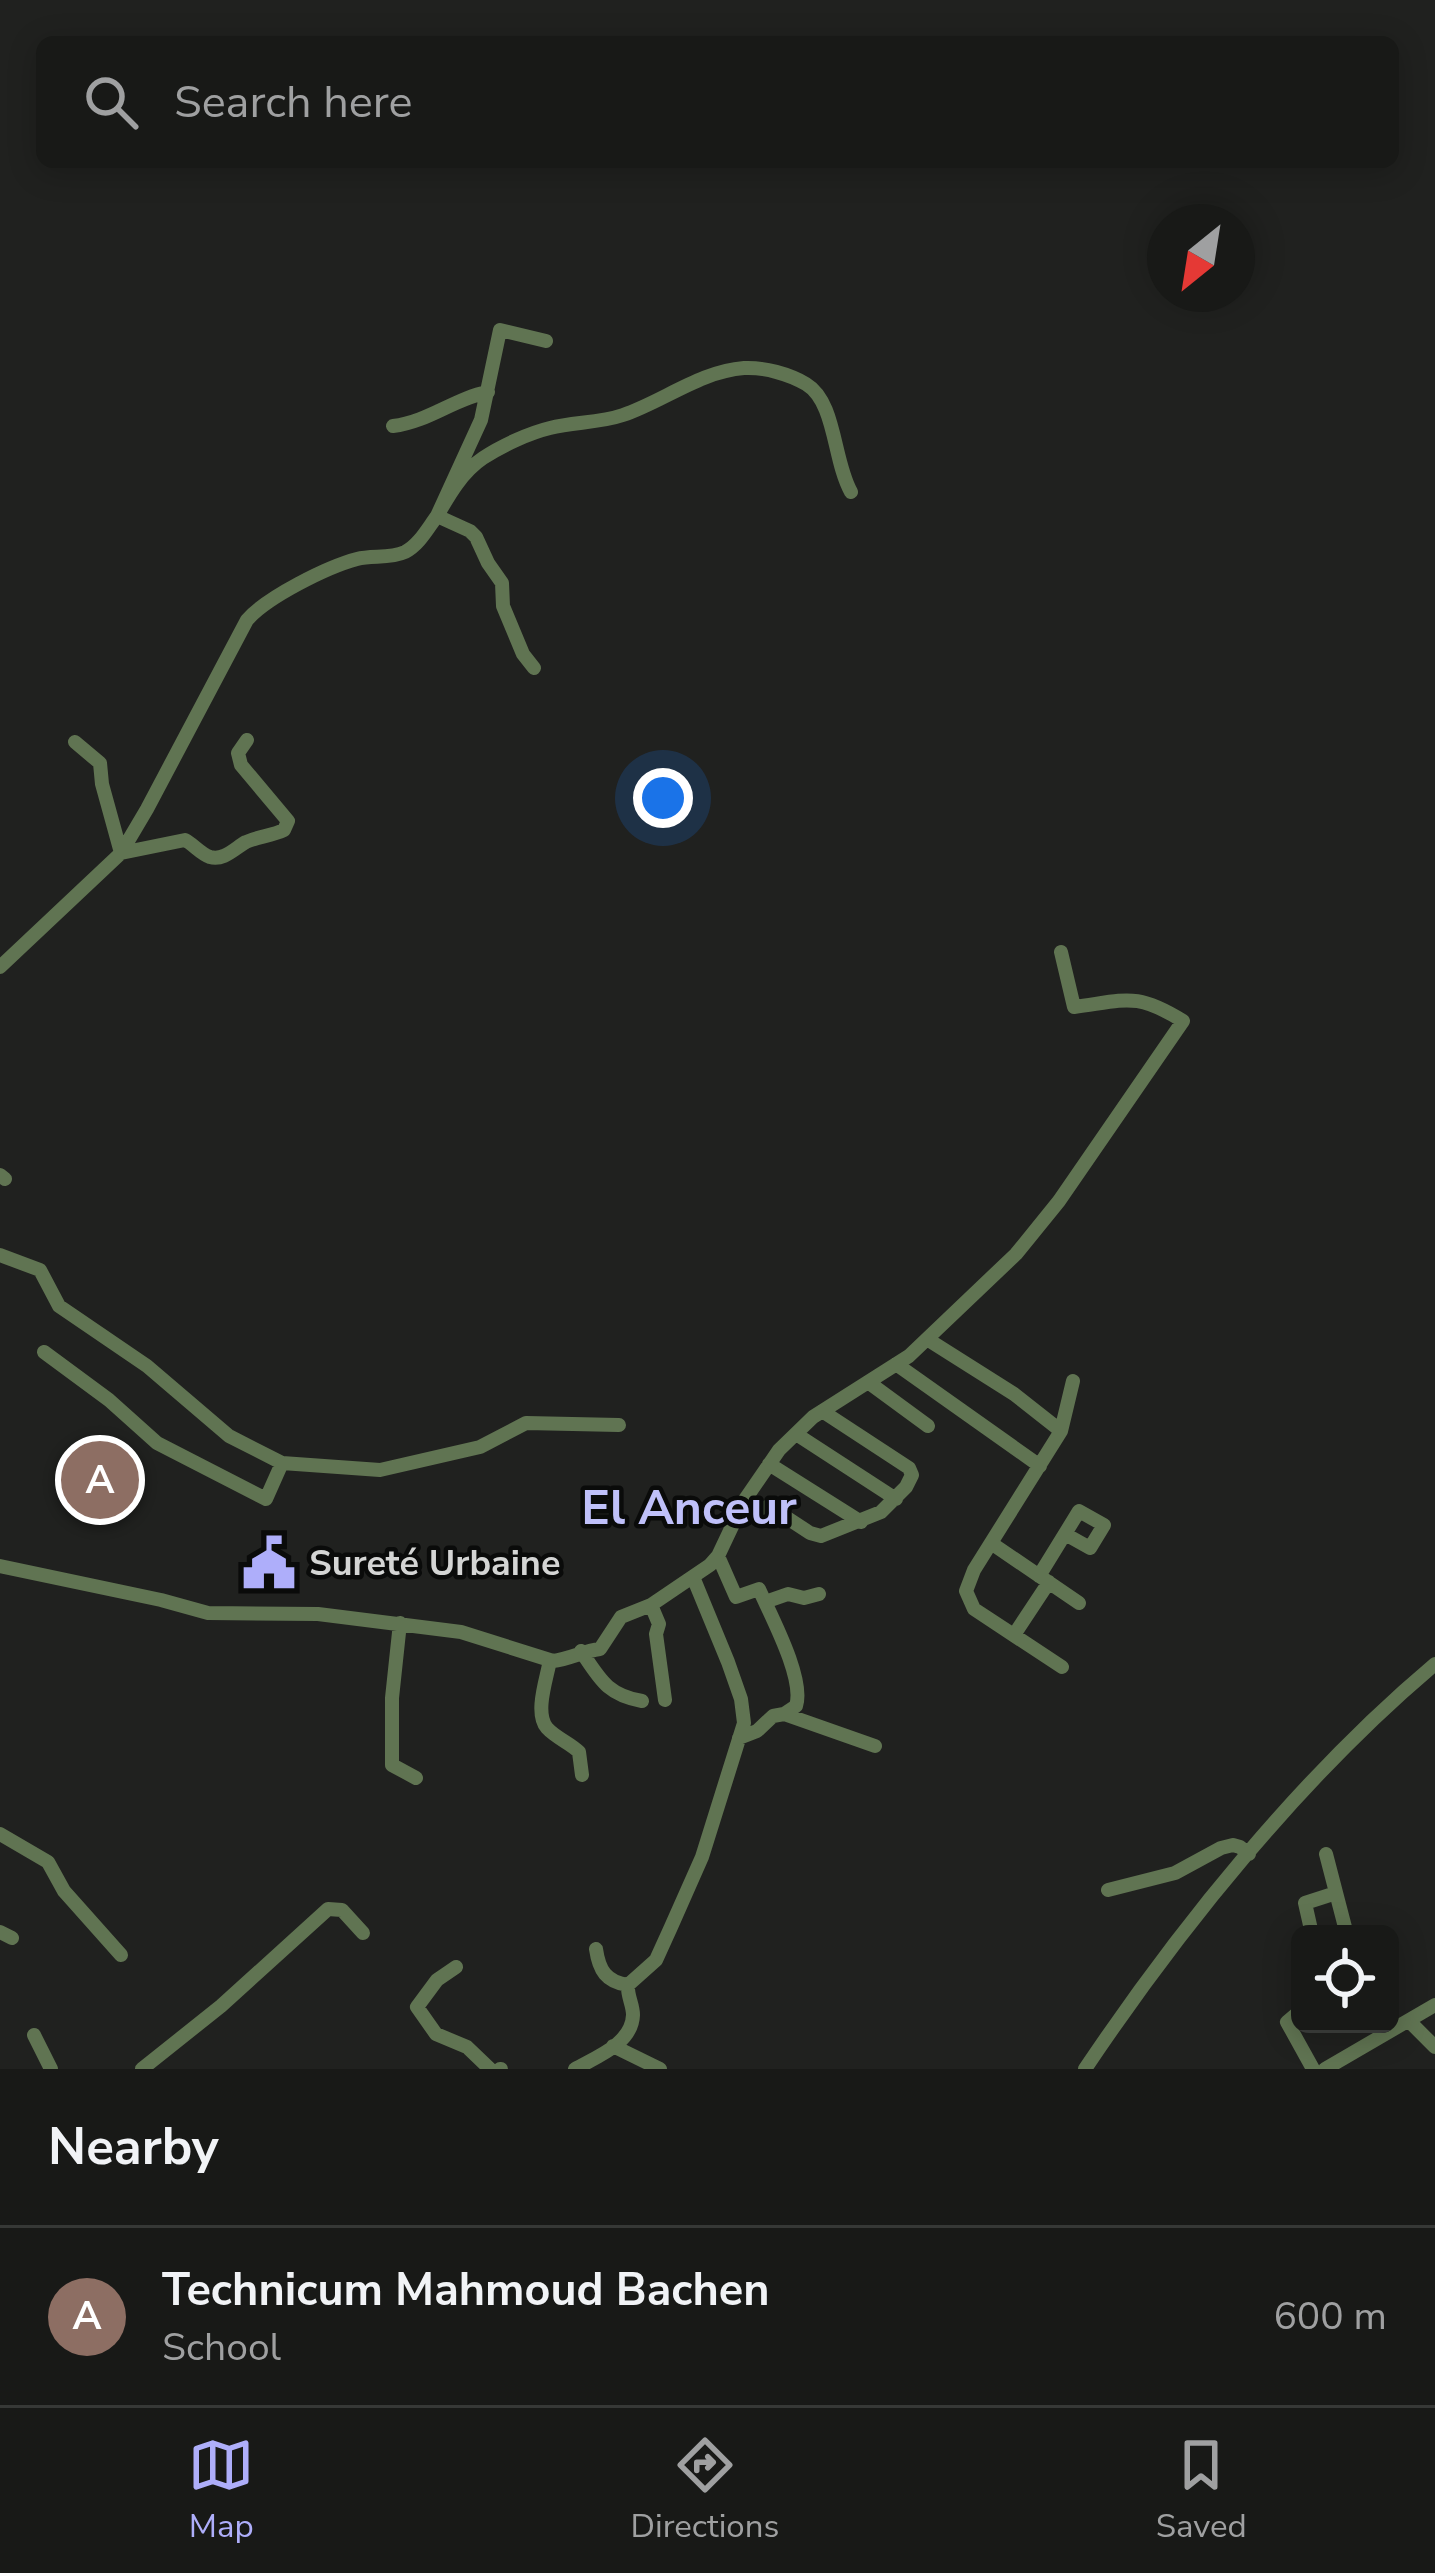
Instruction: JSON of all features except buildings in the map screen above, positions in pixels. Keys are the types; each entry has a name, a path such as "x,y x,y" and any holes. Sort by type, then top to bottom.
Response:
{"street":[{"path":"437,516 481,420 500,330 546,341"},
{"path":"0,967 121,853 240,632 257,609 334,567 407,551 449,494 484,457 548,428 618,417 742,368 782,374 817,392 851,492"},
{"path":"392,426 419,422 488,392"},
{"path":"437,516 476,537 502,583 503,606 534,668"},
{"path":"121,853 185,840 216,858 284,830 285,815 238,758 247,740"},
{"path":"75,742 100,763 121,853"},
{"path":"0,1566 208,1612 318,1614 461,1632 550,1660 600,1649 621,1617 651,1605 718,1556 769,1464 796,1433 927,1340 1038,1229 1183,1021 1154,1003 1134,999 1074,1006 1060,952"},
{"path":"0,1255 40,1270 59,1306 147,1366 229,1436 282,1463 380,1470 480,1447 526,1423 619,1425"},
{"path":"927,1340 1013,1394 1061,1431"},
{"path":"44,1352 157,1443 266,1499 282,1463"},
{"path":"896,1364 1040,1466"},
{"path":"868,1382 928,1426"},
{"path":"1062,1667 974,1609 968,1601 968,1582 1061,1431 1073,1382"},
{"path":"733,1522 770,1506 815,1536 826,1535 881,1512 896,1499 912,1471 822,1411"},
{"path":"796,1433 896,1499"},
{"path":"769,1464 861,1522"},
{"path":"1014,1635 1065,1534"},
{"path":"991,1543 1079,1603"},
{"path":"718,1556 736,1597 759,1588 799,1693 796,1706 739,1738"},
{"path":"575,2069 623,2040 633,2016 628,1985 656,1960 664,1943 702,1857 744,1723 741,1699 693,1577"},
{"path":"765,1602 788,1594 804,1598 819,1594"},
{"path":"651,1605 659,1624 656,1634 665,1700"},
{"path":"400,1623 392,1698 392,1765 416,1778"},
{"path":"581,1652 613,1692 642,1701"},
{"path":"550,1660 543,1720 579,1752 582,1775"},
{"path":"1085,2069 1172,1946 1249,1854 1382,1710 1435,1664"},
{"path":"784,1714 875,1747"},
{"path":"0,1834 48,1862 64,1891 121,1955"},
{"path":"1108,1890 1175,1873 1220,1848 1233,1845 1249,1854"},
{"path":"1326,1854 1344,1925"},
{"path":"1310,1925 1305,1903 1336,1894"},
{"path":"142,2069 221,2006 328,1909 342,1910 363,1934"},
{"path":"596,1949 601,1970 616,1983 628,1985"},
{"path":"456,1966 437,1980 417,2006 436,2034 466,2047 490,2069"},
{"path":"1325,2069 1435,2005"},
{"path":"1410,2022 1435,2048"},
{"path":"1293,2033 1313,2069"},
{"path":"34,2035 51,2069"},
{"path":"613,2046 660,2069"}],"place":[{"name":"Technicum Mahmoud Bachen","path":"100,1480"},
{"name":"Sureté Urbaine","path":"269,1563"}],"district":[{"name":"El Anceur","path":"689,1508"}]}
